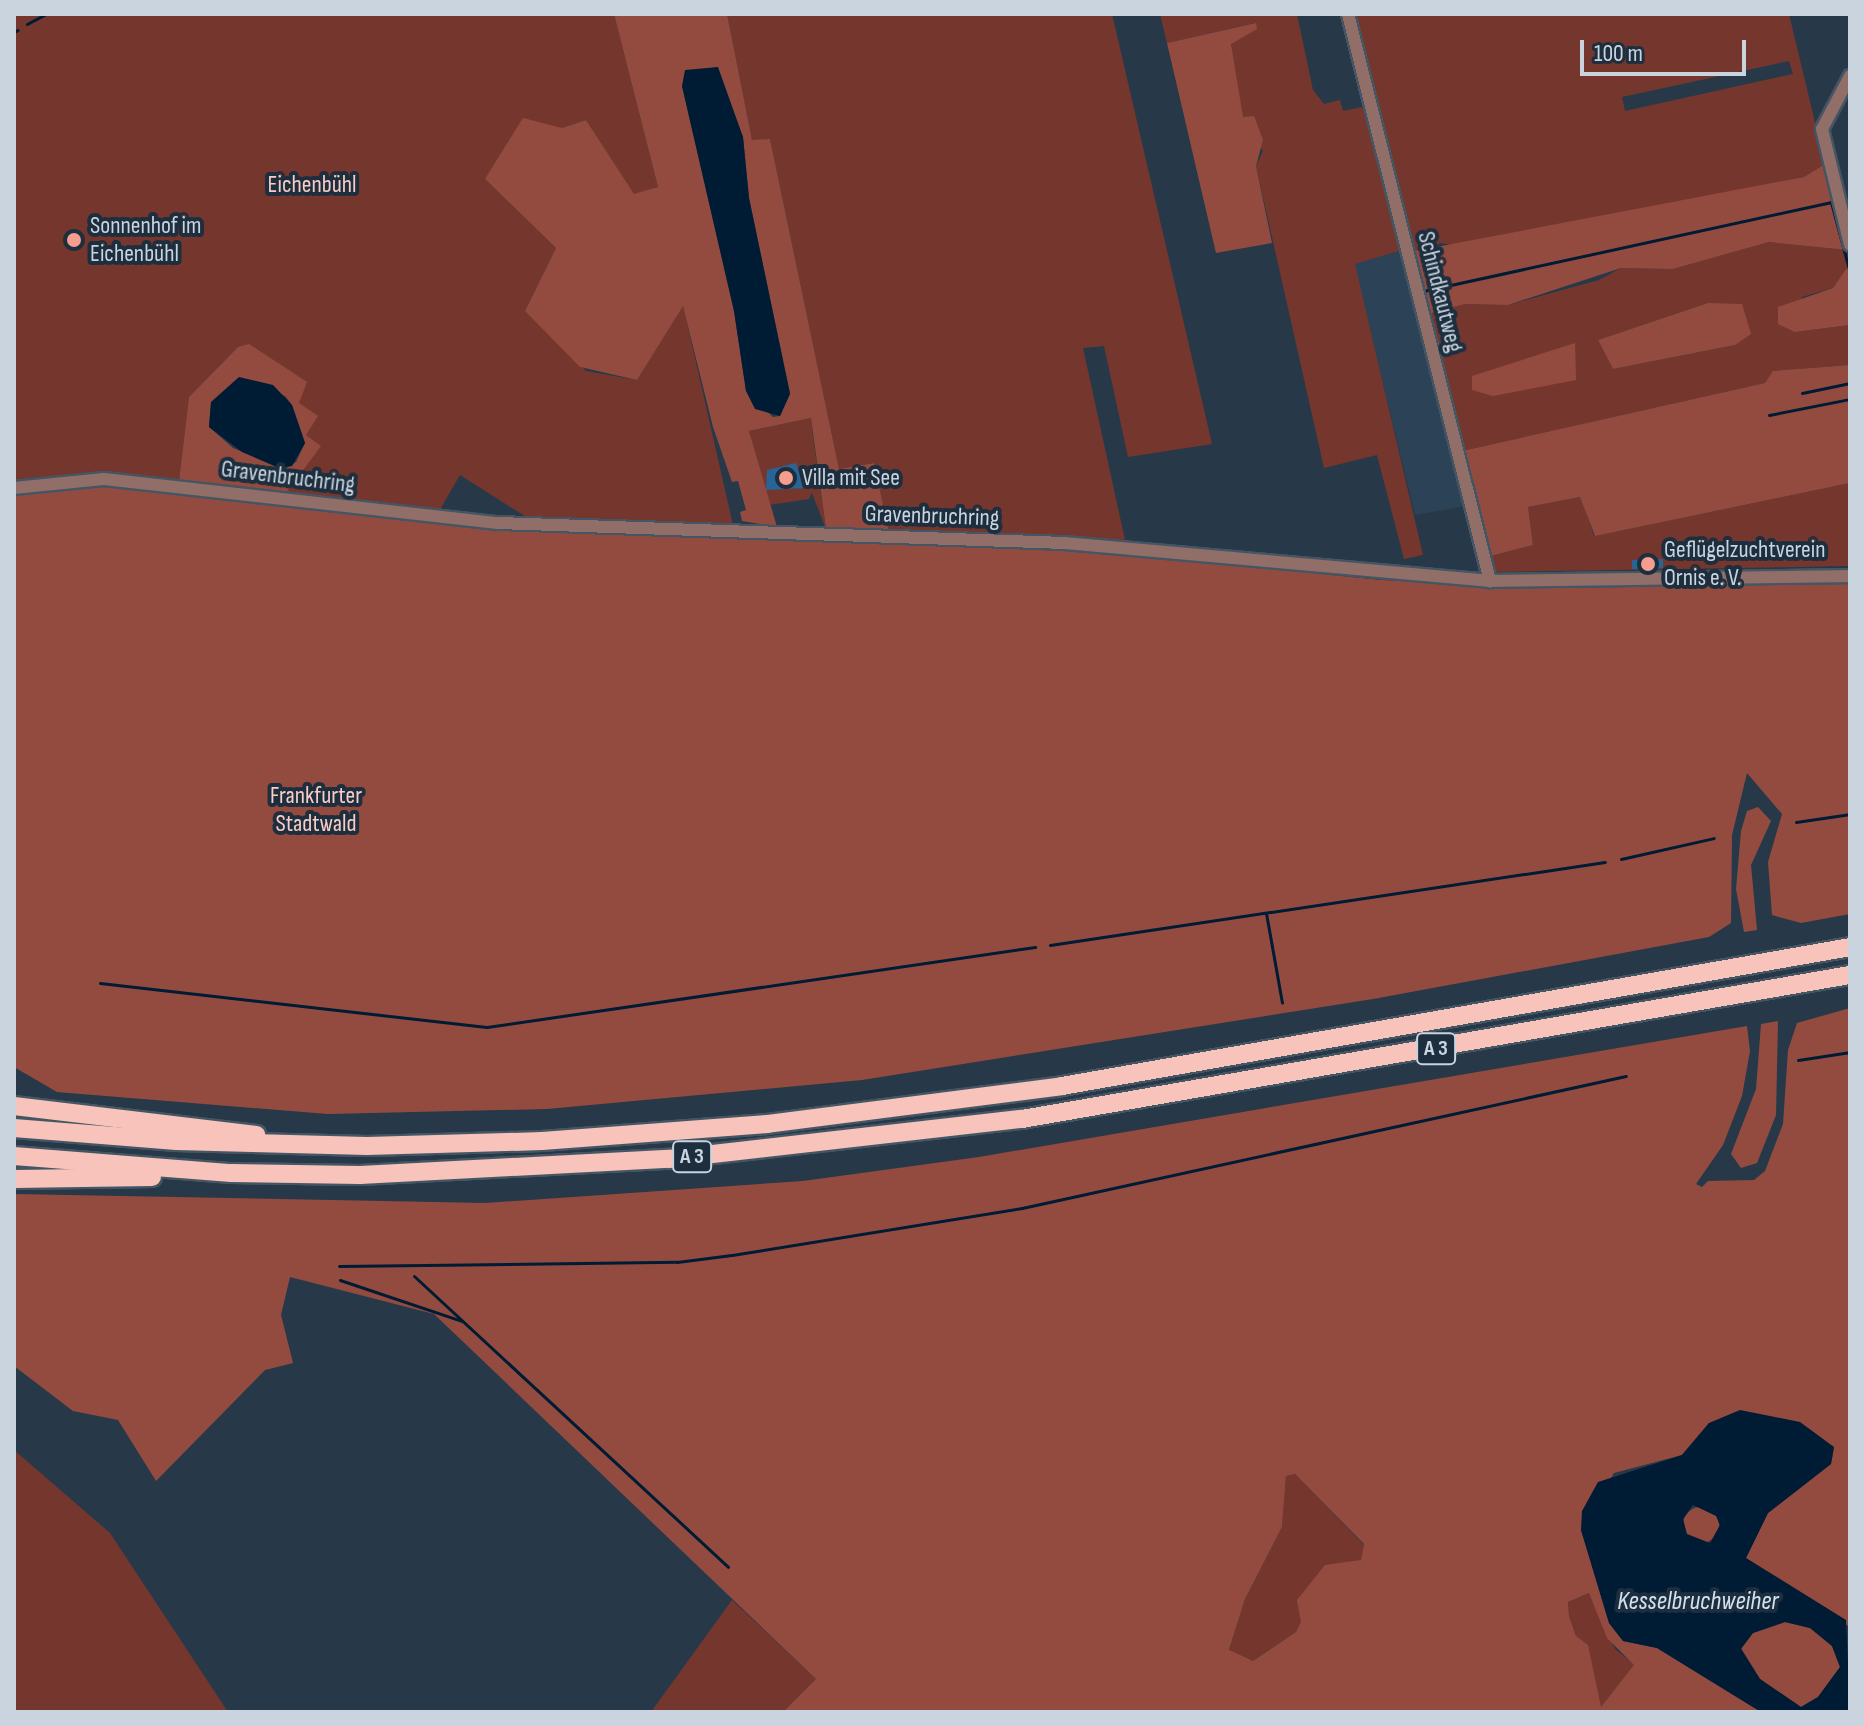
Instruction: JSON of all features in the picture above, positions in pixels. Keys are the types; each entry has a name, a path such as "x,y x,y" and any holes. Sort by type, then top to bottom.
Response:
{"highway":[{"name":"A 3","path":"14,1128 318,1146 606,1137 884,1110 1091,1081 1850,947"},
{"name":"A 3","path":"14,1156 231,1173 550,1168 879,1138 1193,1091 1850,975"},
{"path":"14,1093 101,1117"},
{"path":"14,1106 318,1146"},
{"path":"14,1179 231,1173"}],"street":[{"name":"Schindkautweg","path":"1348,14 1490,581"},
{"path":"1850,76 1822,129 1850,245"},
{"path":"1835,185 1850,181"},
{"name":"Gravenbruchring","path":"14,488 117,480 498,523 1065,543 1490,581 1850,576"}],"shaded area":[{"path":"1402,250 1466,506 1415,515 1354,264"}],"green space":[{"name":"Eichenbühl","path":"14,14 614,14 658,187 634,195 586,120 562,128 485,179 556,248 525,311 586,371 637,380 683,305 733,525 531,520 460,475 438,513 286,493 320,446 306,435 299,403 238,347 189,397 179,481 98,473 14,484"},
{"path":"614,14 727,14 752,140 770,139 839,469 874,463 889,532 826,529 811,418 749,431 777,527 742,521 740,512 746,510 738,481 732,482 713,427 683,306 637,380 580,367 525,311 556,248 485,179 523,118 562,128 586,120 634,194 658,187","holes":["682,86 739,127 743,137 749,198 790,393 780,416 773,417 746,391 734,311"]},
{"path":"727,14 1112,14 1212,444 1128,457 1104,346 1083,348 1125,540 889,532 874,463 839,469 770,139 752,141"},
{"path":"1160,14 1297,14 1313,90 1324,104 1340,100 1343,111 1362,107 1369,117 1402,250 1355,264 1423,555 1404,559 1377,455 1324,468 1256,166 1263,151 1243,118 1236,88 1231,43 1256,29 1255,23 1167,43"},
{"path":"1355,14 1789,14 1825,164 1804,177 1460,246 1440,243 1415,260","holes":["1789,61 1793,74 1625,111 1622,97"]},
{"path":"1256,23 1257,29 1231,44 1243,117 1254,116 1263,140 1256,166 1272,243 1216,253 1167,43"},
{"path":"1825,164 1846,250 1769,242 1673,269 1621,268 1508,305 1465,304 1428,314 1415,251 1804,177"},
{"path":"1769,242 1846,250 1850,263 1833,288 1802,297 1795,332 1850,325 1850,365 1774,371 1765,383 1462,451 1428,314 1465,304 1508,305 1599,280 1621,268 1673,269","holes":["1708,303 1735,345 1613,369 1598,340"]},
{"path":"1850,263 1850,325 1795,332 1778,324 1778,307 1833,288"},
{"path":"1708,303 1742,304 1751,334 1735,345 1613,369 1598,340"},
{"path":"1575,343 1576,380 1493,396 1472,390 1472,376"},
{"path":"249,344 307,382 299,403 318,416 306,435 321,446 286,493 179,481 189,397 238,347","holes":["239,378 285,396 292,405 305,443 296,462 285,469 233,448 209,427 211,403"]},
{"path":"1850,365 1850,483 1595,536 1580,497 1528,507 1533,545 1491,556 1462,451 1765,383 1773,371"},
{"path":"811,418 826,529 812,493 809,499 769,505 749,431"},
{"name":"Frankfurter Stadtwald","path":"89,483 555,530 1112,553 1381,580 1583,588 1850,581 1850,914 1801,923 1772,915 1768,862 1782,814 1747,773 1732,835 1731,923 1709,937 1373,999 862,1080 547,1109 328,1114 57,1092 14,1067 14,493"},
{"path":"1850,483 1850,566 1494,572 1491,556 1533,545 1528,507 1581,497 1594,536"},
{"path":"1758,807 1771,821 1751,865 1757,930 1744,932 1736,889 1741,831 1747,811"},
{"path":"1850,1008 1850,1627 1746,1558 1768,1513 1831,1464 1834,1447 1709,1423 1682,1455 1614,1473 1581,1530 1609,1623 1623,1641 1657,1648 1761,1712 783,1712 816,1679 434,1314 290,1277 281,1315 293,1363 265,1370 156,1481 118,1420 73,1411 14,1366 14,1194 485,1203 803,1181 979,1157 1747,1026 1750,1051 1742,1096 1723,1145 1696,1184 1702,1187 1708,1181 1754,1180 1765,1171 1783,1124 1788,1050 1797,1023","holes":["1295,1474 1364,1544 1361,1560 1325,1565 1297,1600 1301,1622 1296,1632 1253,1661 1229,1650 1245,1599 1282,1527 1286,1476","1589,1593 1607,1638 1634,1665 1601,1707 1588,1645 1576,1636 1569,1616 1568,1602"]},
{"path":"1778,1021 1776,1115 1757,1163 1741,1168 1731,1154 1756,1089 1761,1024"},
{"path":"14,1450 110,1533 228,1712 14,1712"},
{"path":"1295,1474 1364,1545 1361,1560 1296,1632 1253,1661 1229,1651 1245,1599 1282,1527 1286,1476"},
{"path":"1701,1507 1713,1513 1719,1525 1713,1537 1701,1543 1689,1537 1683,1525 1689,1513"},
{"path":"1589,1593 1615,1649 1635,1665 1601,1707 1569,1616 1568,1602"},
{"path":"732,1600 816,1679 783,1712 651,1712"},
{"path":"1785,1622 1810,1628 1832,1646 1840,1667 1818,1697 1801,1707 1760,1679 1741,1648 1753,1633"}],"water":[{"path":"718,67 743,137 749,198 790,394 780,416 755,409 746,391 734,311 682,86 685,70"},
{"path":"239,377 273,385 292,405 305,443 292,466 279,468 242,452 209,427 211,402"},
{"name":"Kesselbruchweiher","path":"1740,1410 1800,1422 1834,1447 1831,1464 1768,1513 1746,1558 1846,1620 1850,1708 1844,1712 1761,1712 1657,1648 1623,1641 1609,1623 1581,1530 1582,1511 1598,1482 1682,1455 1709,1423","holes":["1693,1505 1716,1516 1720,1525 1710,1543 1687,1534 1683,1519","1785,1622 1810,1628 1832,1646 1840,1667 1818,1697 1801,1707 1760,1679 1741,1649 1753,1633"]}],"building":[{"name":"Villa mit See","path":"796,463 805,488 766,490 767,470"},
{"name":"Geflügelzuchtverein Ornis e. V.","path":"1663,559 1663,568 1632,569 1632,560"}],"waterway":[{"path":"27,24 46,14"},
{"path":"14,32 18,30"},
{"path":"1423,291 1831,202 1850,273"},
{"path":"1802,393 1850,383"},
{"path":"1769,415 1850,399"},
{"path":"1796,822 1850,814"},
{"path":"1621,859 1714,838"},
{"path":"1050,945 1605,862"},
{"path":"1266,913 1282,1003"},
{"path":"100,983 487,1027 1035,947"},
{"path":"1798,1060 1850,1052"},
{"path":"339,1266 677,1262 732,1255 1022,1208 1626,1076"},
{"path":"414,1276 728,1567"},
{"path":"340,1280 462,1321"}],"place":[{"name":"Sonnenhof im Eichenbühl","path":"74,240"},
{"name":"Villa mit See","path":"786,478"},
{"name":"Geflügelzuchtverein Ornis e. V.","path":"1648,564"}]}
